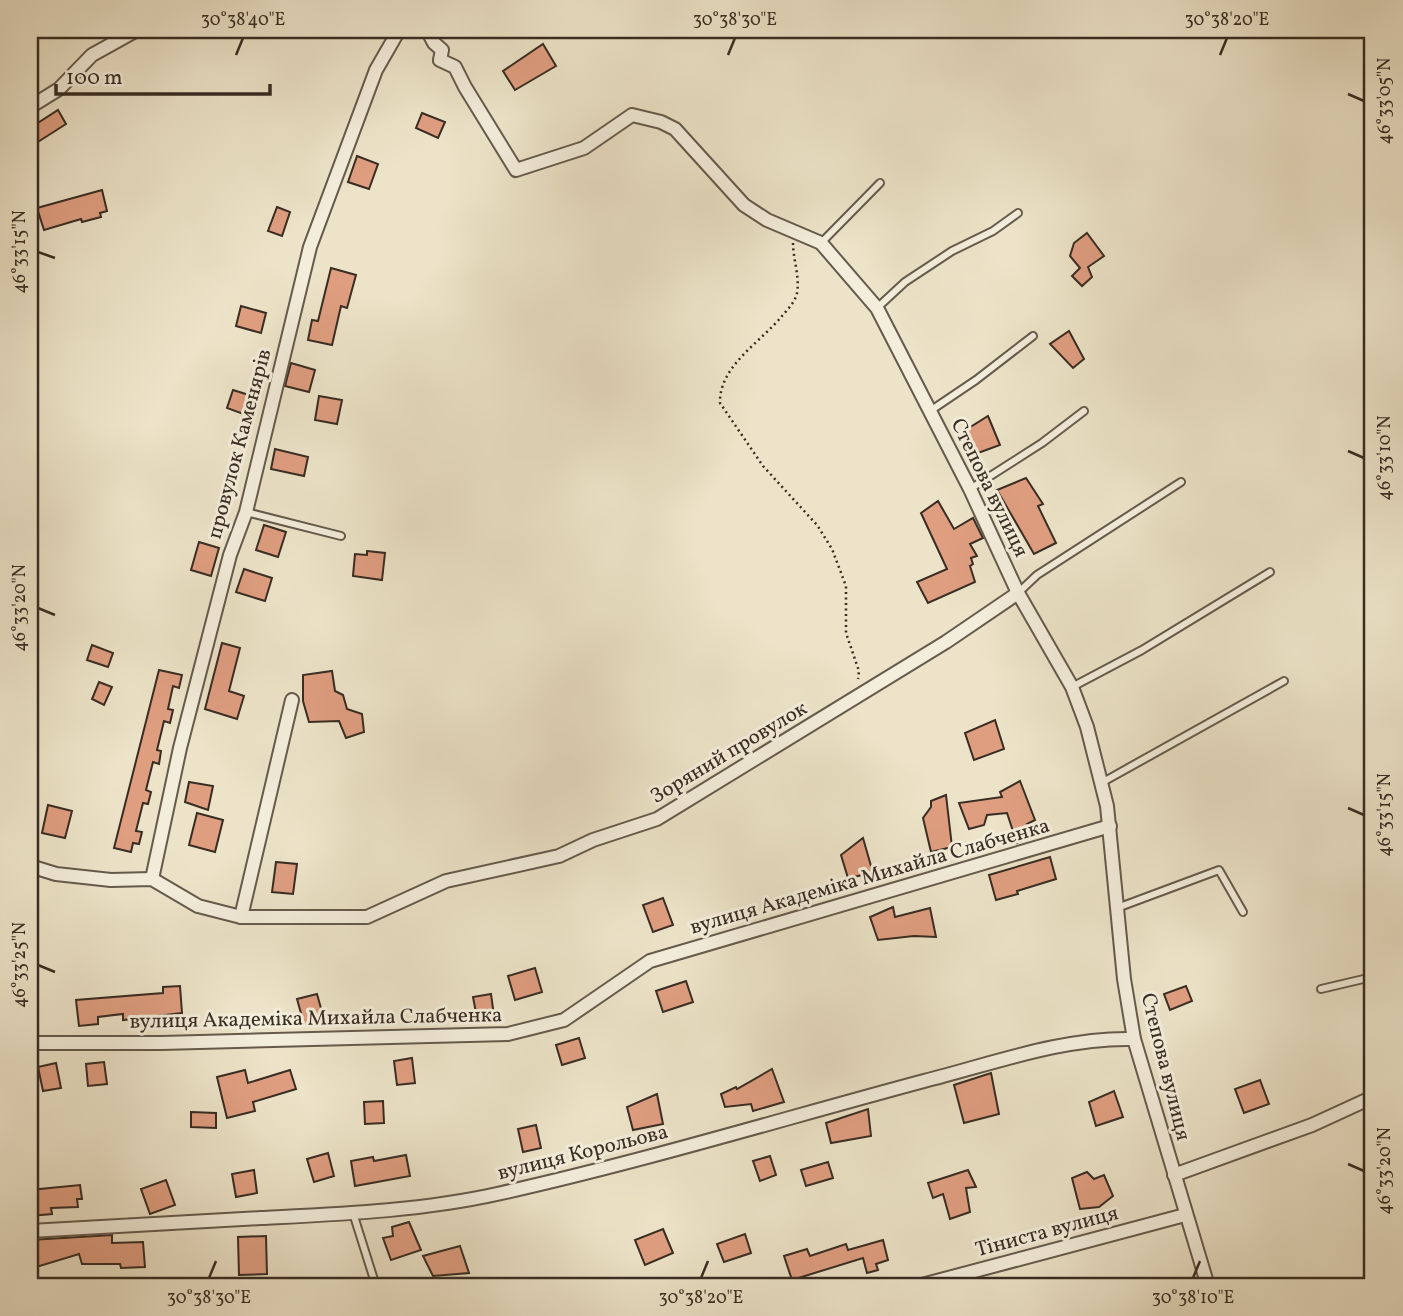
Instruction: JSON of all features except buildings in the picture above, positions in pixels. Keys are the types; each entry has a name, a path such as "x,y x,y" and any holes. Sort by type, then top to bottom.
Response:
{"street":[{"path":"30,107 59,89 92,55 137,30"},
{"name":"провулок Каменярів","path":"152,879 180,748 230,555 246,512 310,247 376,71 398,30"},
{"path":"427,30 433,43 442,50 440,60 455,67 516,170 584,148 632,115 646,117 675,129 744,205 792,233 821,243"},
{"name":"Степова вулиця","path":"821,243 877,308 970,489 1018,593 1072,687 1102,782 1110,826 1124,979 1134,1039 1208,1286"},
{"name":"Зоряний провулок","path":"152,879 198,906 241,917 367,917 446,881 559,856 593,840 657,819 855,699 1018,593"},
{"path":"241,917 292,700"},
{"name":"вулиця Академіка Михайла Слабченка","path":"30,1043 443,1037 508,1034 528,1030 564,1020 650,961 1110,826"},
{"path":"30,866 56,874 111,880 152,879"},
{"name":"вулиця Корольова","path":"30,1231 353,1213 437,1205 496,1194 720,1139 874,1094 1059,1046 1134,1039"},
{"path":"1174,1175 1312,1125 1373,1097"},
{"name":"Тіниста вулиця","path":"918,1286 1185,1215"}],"lane":[{"path":"821,243 880,183"},
{"path":"877,308 905,282 943,257 993,231 1018,213"},
{"path":"930,411 1033,336"},
{"path":"970,489 1042,443 1084,411"},
{"path":"1018,593 1037,575 1181,481"},
{"path":"246,512 341,536"},
{"path":"1072,687 1142,650 1270,572"},
{"path":"1102,782 1284,681"},
{"path":"1117,908 1219,870 1243,912"},
{"path":"1321,989 1373,978"},
{"path":"353,1213 376,1286"}],"path":[{"path":"792,233 797,293 793,303 724,379 720,403 763,466 817,524 832,549 846,586 846,633 859,671 855,699"}]}
